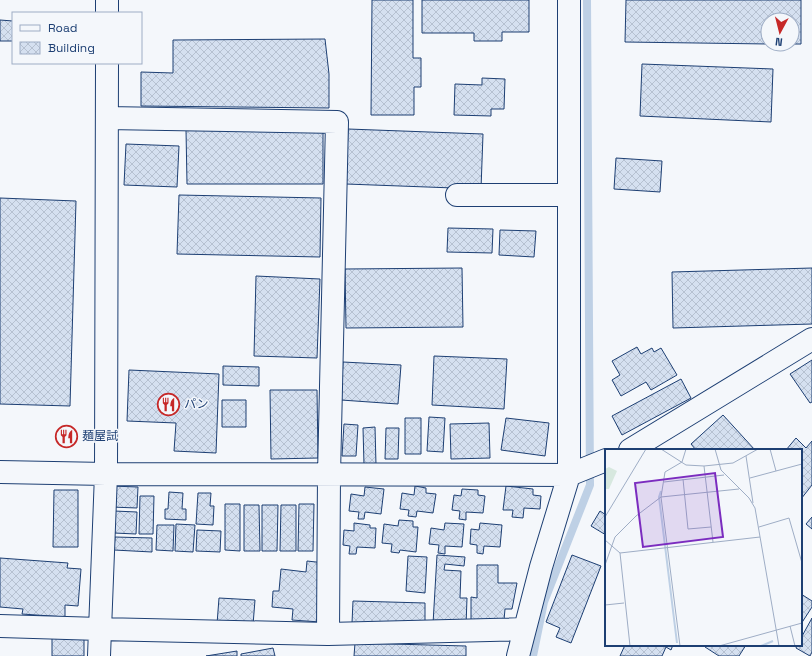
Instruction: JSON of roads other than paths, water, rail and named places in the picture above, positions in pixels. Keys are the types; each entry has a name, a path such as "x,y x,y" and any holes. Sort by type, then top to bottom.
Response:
{"street":[{"path":"107,0 107,12"},
{"path":"518,656 540,567 569,475 569,0"},
{"path":"99,656 106,474 107,64"},
{"path":"107,118 337,122 329,475 328,634"},
{"path":"457,195 569,195"},
{"path":"632,449 812,339"},
{"path":"0,472 106,474 569,475 605,460"},
{"path":"0,626 328,634 525,629"}],"waterway":[{"path":"533,656 544,602 590,485 587,0"}],"place":[{"name":"パン","path":"168,404"},
{"name":"麺屋試","path":"66,436"}]}
